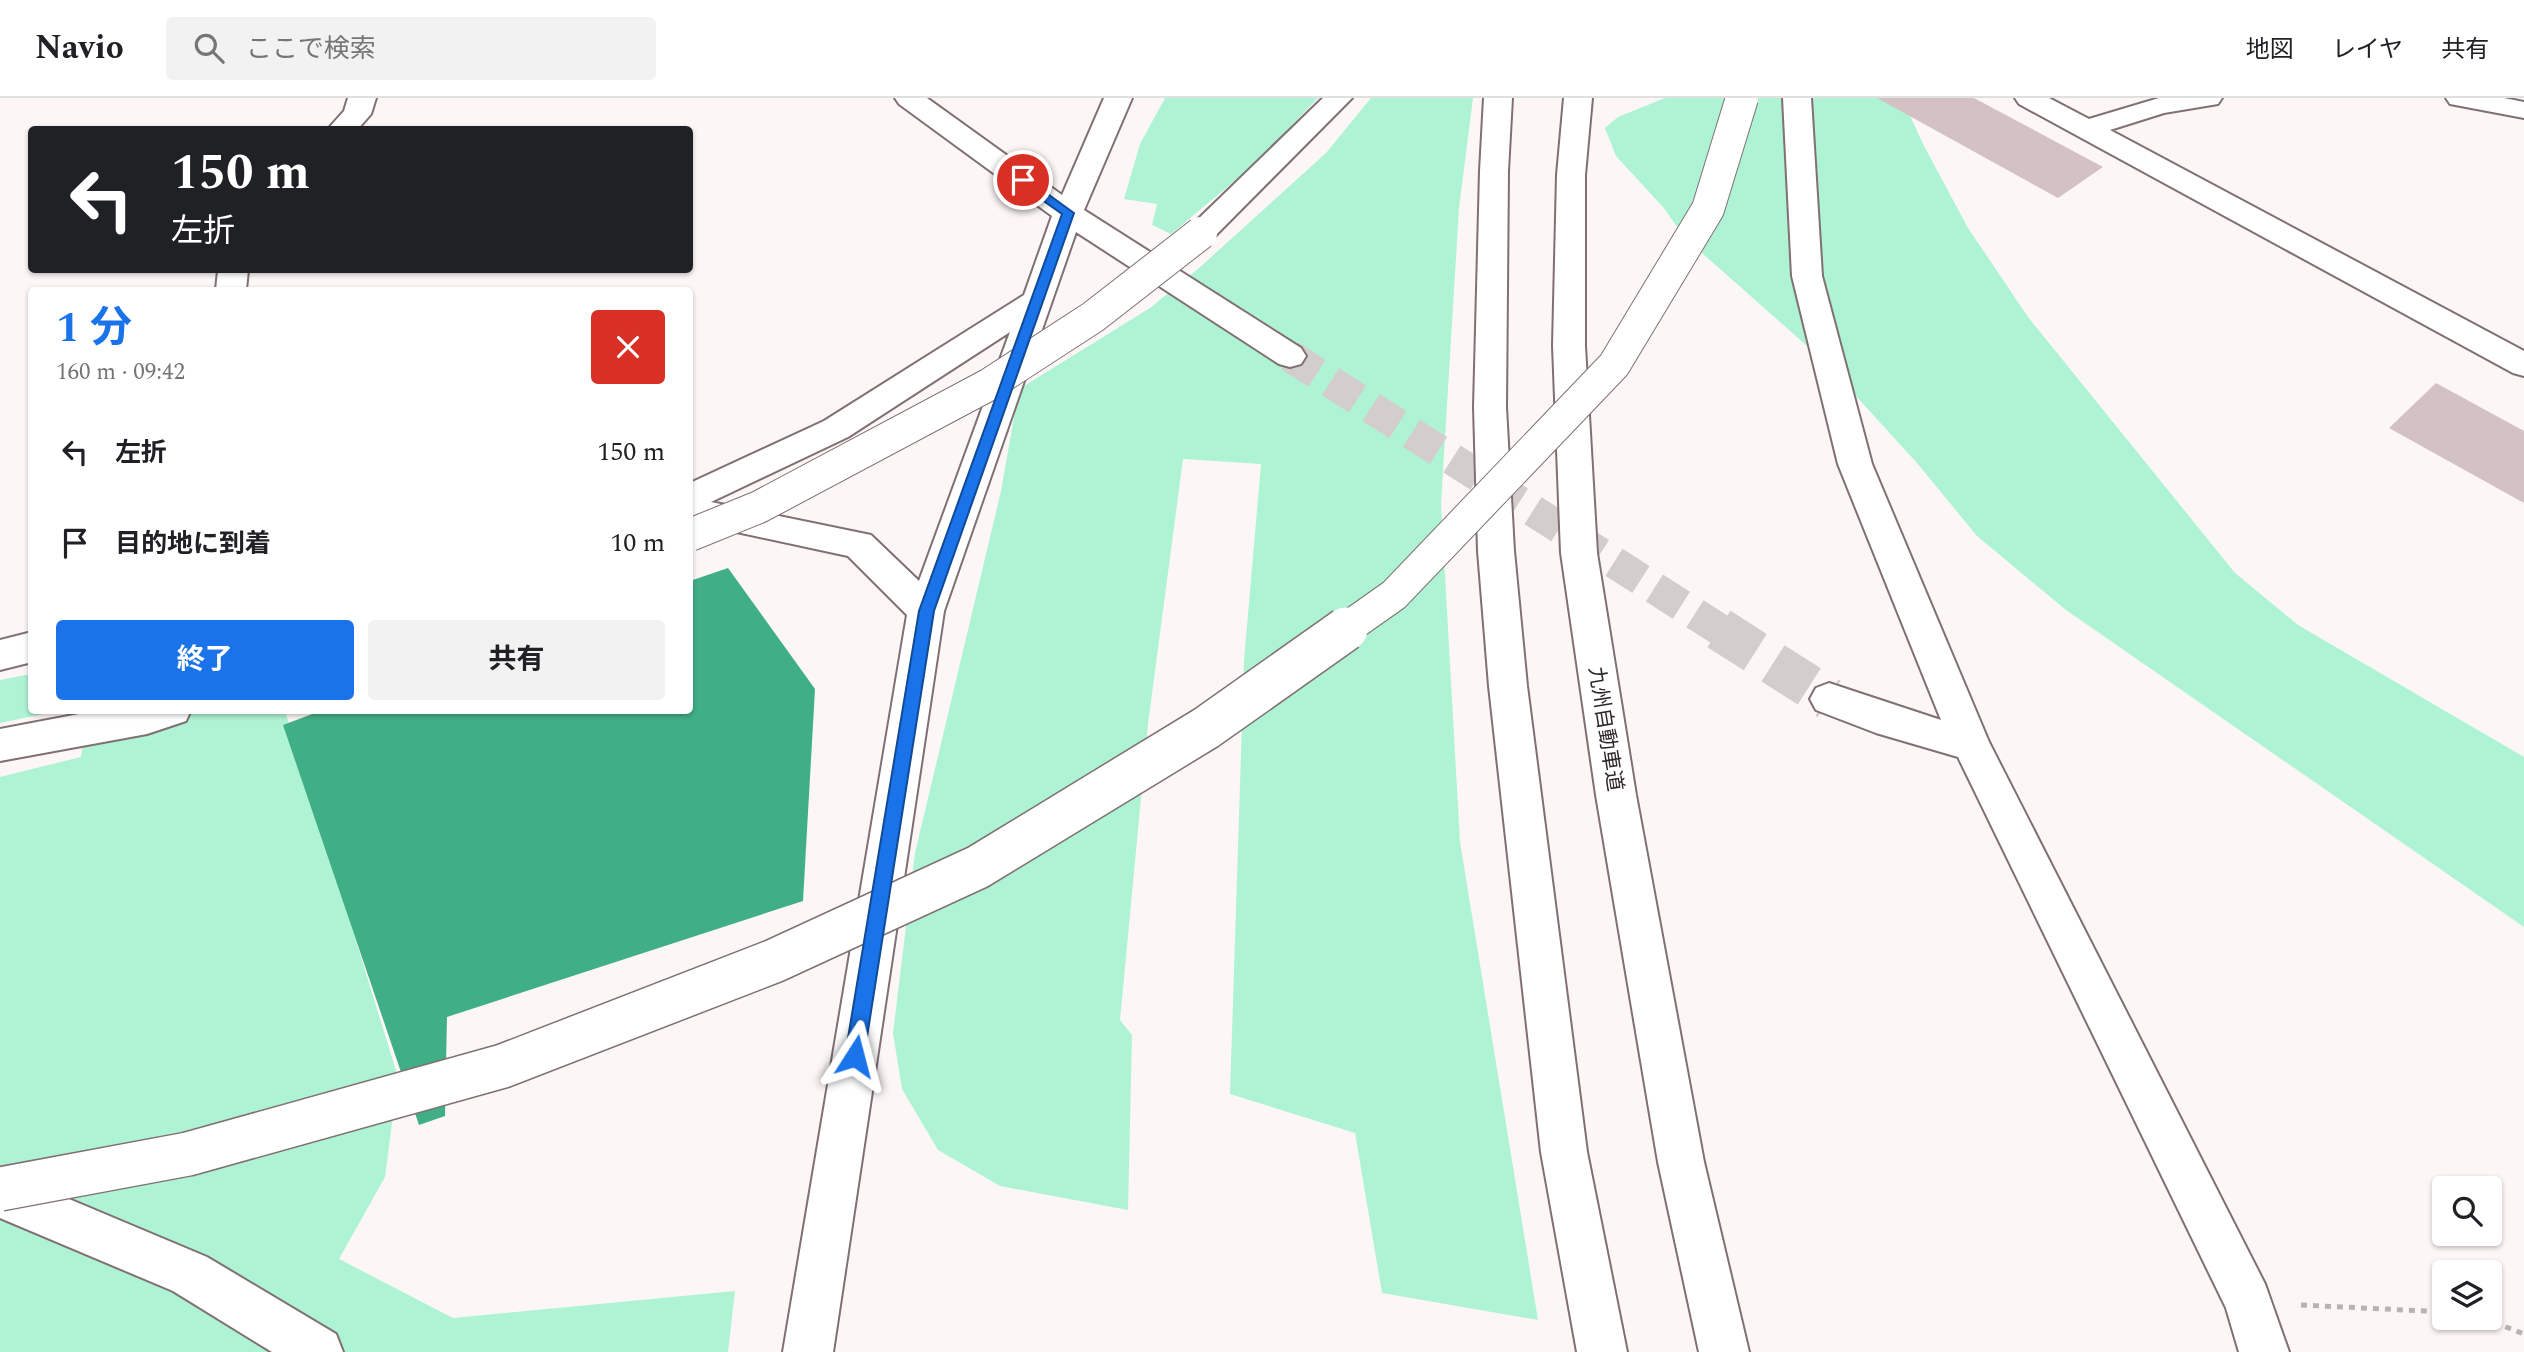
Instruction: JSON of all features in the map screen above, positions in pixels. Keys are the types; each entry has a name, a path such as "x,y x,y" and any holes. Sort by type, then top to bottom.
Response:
{"main road":[{"path":"344,126 357,114 362,98"},
{"path":"909,98 1068,213 1290,356"},
{"path":"808,1352 926,611 1068,213 1118,98"},
{"path":"693,535 759,507 990,384 1093,317 1201,233 1338,98"},
{"path":"1498,98 1490,407 1496,551 1508,686 1564,1152 1602,1352"},
{"name":"九州自動車道","path":"1578,98 1571,174 1569,346 1579,553 1616,795 1681,1162 1724,1352"},
{"path":"0,1191 188,1154 503,1066 775,961 978,867 1206,728 1394,595 1614,365 1708,209 1742,98"},
{"path":"1797,98 1807,276 1855,464 1971,745 2248,1301 2264,1352"},
{"path":"2029,98 2524,365"},
{"path":"2086,129 2160,106 2208,98"},
{"path":"2460,98 2524,110"},
{"path":"693,496 836,429 1037,301"},
{"path":"693,512 859,545 926,611"},
{"path":"0,655 28,648"},
{"path":"1829,699 1876,717 1971,745"},
{"path":"0,745 160,714"},
{"path":"0,1191 190,1274 318,1352"}],"path":[{"path":"2248,1301 2432,1311"},
{"path":"2502,1325 2524,1334"}],"shaded area":[{"path":"1165,98 1318,98 1255,164 1171,234 1152,225 1157,204 1124,199 1140,144"},
{"path":"1371,98 1473,98 1459,208 1441,504 1460,842 1538,1320 1382,1293 1355,1133 1230,1094 1244,661 1261,464 1183,459 1148,724 1120,1020 1132,1035 1128,1210 1000,1186 938,1150 902,1089 893,1033 915,853 1001,491 1019,389 1150,308 1199,268 1326,153"},
{"path":"1665,98 1902,98 1968,228 2028,317 2235,573 2298,625 2524,757 2524,927 2066,610 1977,536 1917,463 1824,361 1685,238 1663,207 1616,156 1605,128 1618,117"},
{"path":"728,568 815,689 803,901 447,1017 445,1116 419,1125 283,725 312,714 693,714 693,580"},
{"path":"28,675 28,714 43,714 0,723 0,680"},
{"path":"88,714 286,714 398,1077 385,1177 339,1259 453,1318 735,1291 728,1352 0,1352 0,777 81,757"}],"building":[{"path":"1877,98 1974,98 2103,167 2058,198"},
{"path":"2436,383 2524,431 2524,503 2389,428"}],"tunnel":[{"path":"1290,356 1722,631"},
{"path":"1719,629 1829,699"}],"route":[{"path":"855,1056 926,611 1068,213 1023,180"}]}
